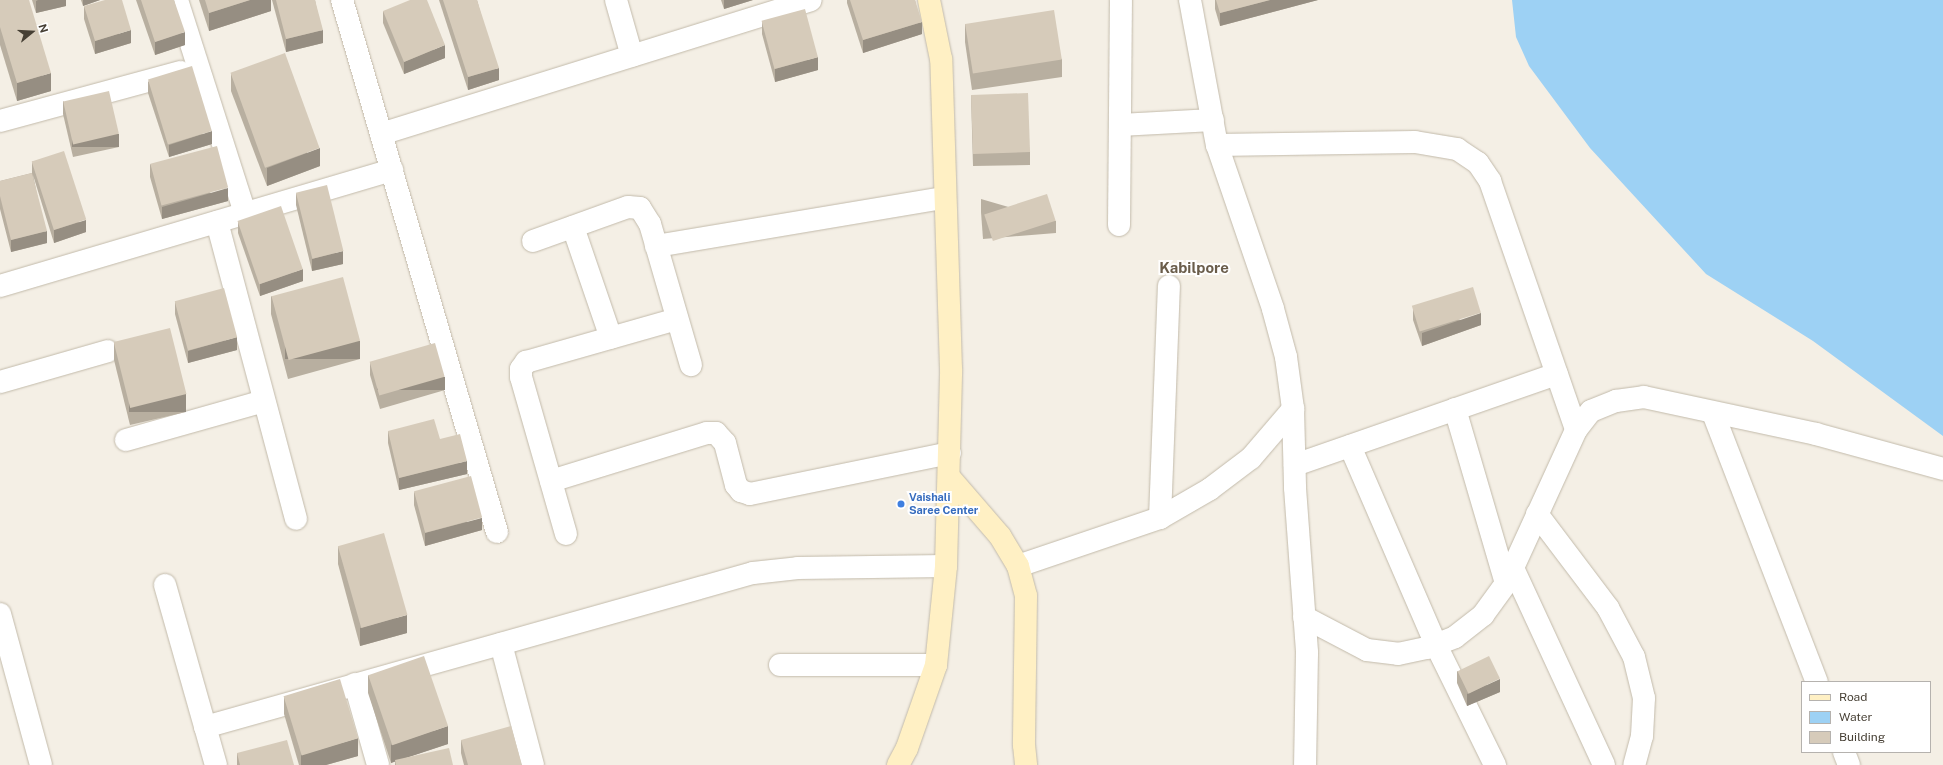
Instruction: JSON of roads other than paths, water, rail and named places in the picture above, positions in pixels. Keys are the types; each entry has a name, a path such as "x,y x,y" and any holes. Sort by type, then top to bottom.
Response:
{"street":[{"path":"177,0 245,213"},
{"path":"342,0 497,532"},
{"path":"616,0 632,56"},
{"path":"381,134 811,0"},
{"path":"898,765 907,748 936,664 946,566 951,370 944,198 941,59 929,0"},
{"path":"1119,225 1121,0"},
{"path":"1190,0 1217,145 1273,309 1286,357 1293,409 1295,465 1307,653 1305,765"},
{"path":"0,121 198,67"},
{"path":"1120,125 1213,120"},
{"path":"1217,145 1415,142 1457,148 1478,163 1490,180 1576,430"},
{"path":"0,286 392,170"},
{"path":"656,246 944,198"},
{"path":"533,241 628,207 640,208 650,224 691,365"},
{"path":"217,222 296,519"},
{"path":"573,227 611,338"},
{"path":"1160,518 1169,286"},
{"path":"566,534 521,377 521,369 526,362 677,319"},
{"path":"0,382 108,351"},
{"path":"1295,465 1557,374"},
{"path":"1304,616 1367,650 1398,654 1436,645 1455,637 1483,615 1509,575 1576,430 1590,412 1616,401 1644,397 1816,434 1943,469"},
{"path":"126,440 264,401"},
{"path":"1018,566 1160,518 1210,489 1251,458 1293,409"},
{"path":"1455,409 1509,575 1604,765"},
{"path":"1713,413 1817,681"},
{"path":"551,481 707,433 716,433 725,443 736,485 741,491 750,494 950,453"},
{"path":"1350,446 1436,645 1495,765"},
{"path":"949,477 1000,536 1018,566 1026,596 1024,745 1026,765"},
{"path":"1537,514 1608,608 1634,657 1644,698 1642,736 1634,765"},
{"path":"205,727 753,573 798,568 946,566"},
{"path":"165,586 216,765"},
{"path":"0,614 41,765"},
{"path":"501,644 532,765"},
{"path":"780,665 936,664"},
{"path":"355,684 378,765"},
{"path":"1844,753 1849,765"}],"water":[{"path":"1512,0 1943,0 1943,436 1813,341 1706,274 1590,148 1529,66 1516,37"}],"place":[{"name":"Vaishali Saree Center","path":"901,504"}],"district":[{"name":"Kabilpore","path":"1194,268"}]}
